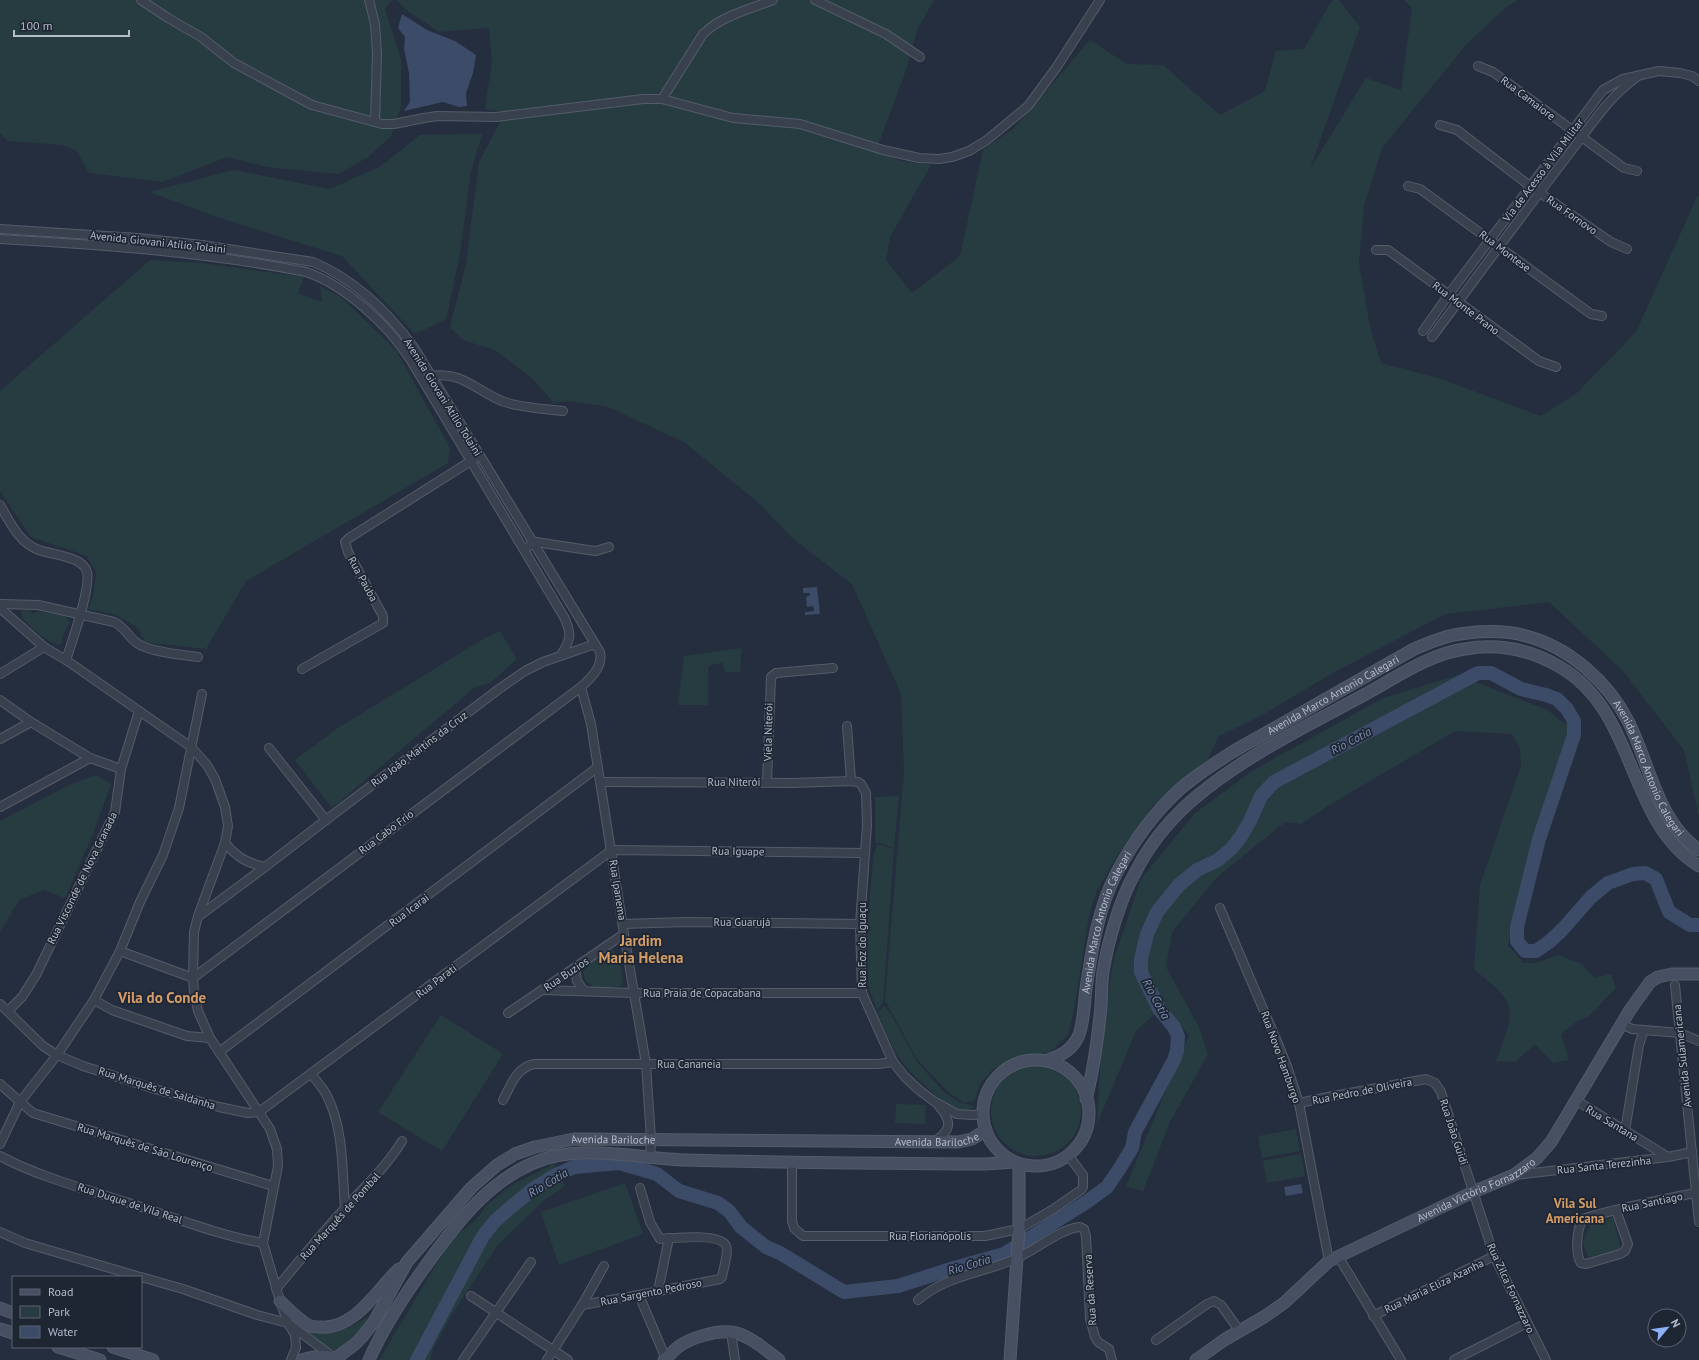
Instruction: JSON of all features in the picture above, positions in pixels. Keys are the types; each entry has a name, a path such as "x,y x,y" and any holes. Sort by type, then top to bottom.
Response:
{"main road":[{"name":"Avenida Marco Antonio Calegari","path":"1048,1060 1061,1056 1069,1050 1078,1036 1092,949 1102,907 1116,873 1129,851 1157,813 1179,790 1205,770 1234,751 1414,649 1436,640 1459,634 1503,632 1526,636 1546,643 1572,657 1605,686 1617,703 1628,721 1664,809 1678,832 1699,850"},
{"name":"Avenida Marco Antonio Calegari","path":"1086,1099 1093,1073 1101,1015 1103,972 1122,900 1134,873 1148,851 1170,823 1189,803 1244,763 1378,687 1438,656 1462,649 1498,646 1522,651 1542,658 1567,671 1596,699 1612,722 1626,749 1641,790 1656,820 1669,841 1686,858 1699,866"},
{"name":"Avenida Victório Fornazzaro","path":"1196,1360 1239,1330 1264,1317 1284,1303 1334,1258 1473,1192 1514,1175 1537,1158 1546,1148 1622,1024 1650,982 1658,977 1672,974 1699,974"},
{"path":"1048,1060 1061,1066 1072,1074 1081,1086 1086,1099 1088,1111 1087,1124 1080,1141 1068,1155 1053,1163 1036,1167 1016,1163 994,1145 986,1130 983,1114 984,1100 989,1087 997,1076 1008,1067 1020,1062 1048,1060"},
{"name":"Avenida Bariloche","path":"336,1358 354,1345 374,1322 407,1262 472,1188 497,1165 514,1154 535,1147 574,1139 966,1141 979,1136 986,1130"},
{"name":"Avenida Bariloche","path":"369,1360 386,1326 408,1291 447,1236 490,1191 504,1180 531,1164 549,1157 567,1154 600,1153 650,1159 792,1163 1016,1163"},
{"path":"1010,1360 1018,1234 1016,1163"},
{"path":"280,1301 292,1313 310,1326 336,1326 348,1320 358,1312 390,1277 407,1262"},
{"path":"0,1308 12,1313"},
{"path":"0,1329 12,1333"},
{"path":"665,1359 678,1347 688,1341 712,1334 731,1332 744,1337 779,1360"},
{"path":"61,1348 100,1360"},
{"path":"116,1348 153,1360"},
{"path":"302,1360 313,1357 336,1358"}],"street":[{"path":"141,0 201,37 234,63 294,96 312,105 388,125 431,117 496,117 643,99 662,99 733,118 800,124 883,150 919,158 939,159 952,157 969,151 987,140 1028,106 1056,68 1100,0"},
{"path":"369,0 375,24 377,54 375,122"},
{"path":"662,99 703,34 709,28 743,12 774,0"},
{"path":"815,0 886,34 920,57"},
{"name":"Rua Camaiore","path":"1478,66 1493,72 1624,168 1637,171"},
{"name":"Via de Acesso à Vila Militar","path":"1423,331 1449,294 1603,90 1622,79 1659,71 1692,76 1699,81"},
{"path":"1432,337 1540,192 1616,94 1640,76"},
{"name":"Rua Fornovo","path":"1440,125 1457,130 1530,186 1611,242 1627,249"},
{"name":"Rua Montese","path":"1408,186 1420,189 1591,314 1602,316"},
{"name":"Avenida Giovani Atílio Tolaini","path":"0,229 138,238 202,245 313,262 328,268 343,278 400,328 415,349 600,652"},
{"name":"Avenida Giovani Atílio Tolaini","path":"0,239 148,248 288,268 319,276 335,286 390,331 399,342 524,549 569,628 570,636 568,643 561,655"},
{"name":"Rua Monte Prano","path":"1376,250 1388,250 1539,362 1556,367"},
{"path":"431,376 443,374 460,378 502,402 563,411"},
{"path":"470,461 479,455"},
{"name":"Rua Paúba","path":"302,669 383,623 383,616 348,552 345,542 470,461"},
{"path":"0,505 17,533 30,546 75,560 87,570 88,577 85,597 66,660"},
{"path":"524,549 536,542 596,551 608,547"},
{"path":"0,604 38,605 114,622 121,625 136,643 148,649 198,657"},
{"path":"0,608 44,647 66,660 191,747 207,765 221,792 228,826 225,843 198,916 194,932 192,978 198,1011 210,1038 270,1129 277,1149 278,1166 263,1243 280,1301 288,1323 295,1335 296,1348 290,1360"},
{"name":"Rua João Martins da Cruz","path":"198,916 266,867 499,689 525,671 561,655 595,644"},
{"path":"0,674 44,647"},
{"path":"581,687 593,676 600,662 600,652 583,648"},
{"name":"Viela Niterói","path":"767,782 769,682 773,674 833,668"},
{"name":"Rua Ipanema","path":"581,687 591,724 646,1064 651,1139 650,1159"},
{"name":"Rua Cabo Frio","path":"192,978 581,687"},
{"path":"0,1144 20,1102 57,1055 94,1000 120,951 140,902 164,855 178,808 202,694"},
{"path":"0,700 31,722 90,758 121,769"},
{"name":"Rua Visconde de Nova Granada","path":"8,1012 22,997 36,975 115,812 121,769 139,711"},
{"path":"0,739 31,722"},
{"path":"847,726 851,781"},
{"path":"269,748 326,820"},
{"path":"0,807 90,758"},
{"name":"Rua Icarai","path":"220,1052 598,767"},
{"name":"Rua Niterói","path":"601,782 851,781 858,782 864,788"},
{"name":"Rua Foz do Iguaçu","path":"864,788 866,793 867,825 860,924 862,993 893,1062 905,1077 935,1102 957,1114 983,1114"},
{"path":"225,843 236,855 250,863 266,867"},
{"name":"Rua Iguape","path":"612,850 865,853"},
{"name":"Rua Parati","path":"259,1112 612,850"},
{"name":"Rua Novo Hamburgo","path":"1220,908 1287,1066 1298,1104 1334,1258 1401,1360"},
{"name":"Rua Guarujá","path":"623,924 686,922 860,924"},
{"name":"Rua Buzios","path":"508,1013 624,934"},
{"path":"120,951 192,978"},
{"path":"575,968 577,981 584,992"},
{"name":"Avenida Sulamericana","path":"1675,985 1699,1222"},
{"name":"Rua Praia de Copacabana","path":"542,990 634,993 862,993"},
{"path":"94,1000 112,1010 187,1036 210,1038"},
{"path":"0,1004 43,1046 57,1055"},
{"path":"1622,1024 1632,1029 1680,1033 1699,1041"},
{"path":"1626,1131 1639,1046 1644,1030"},
{"name":"Rua Marquês de Saldanha","path":"57,1055 82,1066 155,1089 219,1107 248,1113 259,1112"},
{"name":"Rua Cananeia","path":"503,1100 518,1072 525,1066 539,1064 878,1064 893,1062"},
{"path":"311,1074 326,1094 340,1139 345,1208"},
{"name":"Rua Pedro de Oliveira","path":"1298,1104 1426,1079"},
{"name":"Rua João Guidi","path":"1426,1079 1435,1083 1441,1092 1473,1192"},
{"name":"Rua Marquês de São Lourenço","path":"0,1084 33,1113 273,1186"},
{"name":"Rua Santana","path":"1576,1101 1668,1157"},
{"name":"Rua Foz do Iguaçu","path":"935,1102 943,1111 949,1122 946,1131 936,1141"},
{"name":"Rua Marquês de Pombal","path":"276,1289 345,1208 385,1166 394,1155 402,1141"},
{"name":"Rua Santa Terezinha","path":"1514,1175 1668,1157 1692,1152"},
{"name":"Rua Florianópolis","path":"792,1163 792,1221 794,1228 803,1236 985,1236 1018,1234 1083,1187 1082,1175 1068,1155"},
{"name":"Rua Duque de Vila Real","path":"0,1156 17,1165 101,1194 237,1238 263,1243"},
{"path":"640,1188 650,1222 660,1239 669,1238 658,1291"},
{"name":"Rua Zilca Fornazzaro","path":"1473,1192 1494,1256 1546,1360"},
{"name":"Rua Santiago","path":"1616,1210 1628,1244 1625,1251 1620,1254 1586,1264 1581,1263 1579,1260 1578,1234 1582,1221 1585,1218 1616,1210 1657,1200 1695,1193"},
{"name":"Rua da Reserva","path":"1017,1257 1070,1229 1080,1227 1084,1229 1086,1236 1090,1319 1092,1330 1098,1342 1109,1349 1112,1360"},
{"path":"0,1232 26,1243 138,1276"},
{"name":"Rua Sargento Pedroso","path":"582,1305 720,1279 722,1277 727,1248 724,1242 714,1238 669,1238"},
{"name":"Rua Maria Eliza Azanha","path":"1373,1316 1494,1256"},
{"path":"918,1300 924,1294 953,1279 1017,1257"},
{"path":"463,1360 531,1262"},
{"path":"547,1360 582,1305 604,1266"},
{"path":"142,1277 183,1289 258,1315 288,1323 336,1358"},
{"path":"639,1295 665,1359"},
{"path":"471,1296 568,1360"},
{"path":"1156,1340 1207,1304 1214,1301 1221,1305 1239,1330"},
{"path":"1454,1360 1527,1322"},
{"path":"731,1332 736,1360"}],"green space":[{"path":"0,0 392,0 385,9 401,59 401,107 391,136 368,157 339,174 267,167 227,157 163,182 89,173 77,151 62,145 8,141 0,133"},
{"path":"397,0 934,0 917,30 906,70 876,151 901,161 931,165 890,237 886,260 912,293 960,256 983,150 1014,128 1090,40 1127,64 1163,65 1220,115 1265,91 1276,51 1304,49 1332,0 1339,0 1360,27 1310,169 1366,78 1401,90 1412,8 1404,0 1518,0 1506,7 1466,45 1382,148 1364,206 1359,263 1370,327 1381,363 1438,378 1541,416 1576,394 1636,332 1697,197 1699,196 1699,816 1684,750 1623,671 1549,602 1445,614 1331,674 1262,715 1219,736 1208,759 1153,806 1117,856 1097,890 1089,916 1074,1010 1068,1035 1050,1052 1015,1057 992,1070 980,1084 975,1101 964,1103 947,1091 917,1059 885,1000 904,771 901,694 852,584 792,538 760,504 684,442 606,406 568,401 554,403 532,378 495,350 463,340 450,327 466,264 479,162 505,112 485,109 492,62 489,28 439,32 406,10"},
{"path":"482,134 471,172 460,254 446,319 415,334 342,256 223,219 149,192 234,170 330,189 381,166 420,135"},
{"path":"150,260 202,263 304,277 298,293 322,302 320,286 341,297 396,350 450,448 448,463 246,581 206,649 145,642 137,627 114,614 88,609 93,596 96,572 87,556 31,537 0,491 0,391"},
{"path":"27,608 33,614 38,611 66,617 70,622 63,635 62,643 59,645 49,641 37,633 23,619 21,615 22,611"},
{"path":"500,631 517,659 490,683 475,687 332,808 295,760 338,728 485,638"},
{"path":"742,648 740,672 725,672 723,663 713,664 708,667 708,705 678,705 684,656"},
{"path":"1458,675 1547,710 1570,727 1508,945 1523,963 1536,963 1558,955 1582,964 1595,978 1611,974 1616,988 1589,1016 1576,1022 1561,1034 1569,1060 1553,1063 1535,1044 1515,1062 1496,1061 1505,1038 1510,1012 1502,994 1474,969 1480,885 1521,766 1520,748 1512,734 1455,731 1331,804 1301,824 1285,822 1217,877 1172,932 1166,967 1199,1027 1208,1054 1170,1122 1143,1191 1126,1186 1189,1035 1164,1006 1136,1031 1097,1124 1101,1049 1113,962 1141,879 1195,813 1252,771 1383,698"},
{"path":"96,775 111,784 93,834 65,898 43,890 19,900 0,932 0,821 69,785"},
{"path":"899,796 894,848 875,842 875,797"},
{"path":"877,844 894,849 883,1003 877,1010 868,986 867,934 873,858"},
{"path":"610,948 619,956 623,979 621,986 599,989 586,982 583,972 591,961"},
{"path":"884,1006 892,1016 918,1063 944,1092 960,1103 975,1106 965,1112 940,1099 910,1072 895,1052 877,1013"},
{"path":"441,1015 503,1054 442,1151 378,1112"},
{"path":"1036,1066 1053,1070 1068,1079 1077,1094 1081,1111 1077,1128 1068,1143 1053,1152 1036,1156 1019,1152 1004,1143 995,1128 991,1111 995,1094 1004,1079 1019,1070"},
{"path":"896,1104 926,1105 925,1124 895,1123"},
{"path":"1296,1129 1300,1151 1262,1158 1258,1136"},
{"path":"1301,1154 1305,1176 1267,1183 1263,1161"},
{"path":"555,1163 565,1186 543,1201 497,1246 454,1311 433,1349 430,1360 379,1360 452,1238 475,1221 487,1205 512,1185"},
{"path":"625,1183 643,1234 559,1265 541,1212"},
{"path":"1613,1218 1621,1251 1588,1257 1583,1242 1592,1221"},
{"path":"371,1315 351,1342 332,1351 304,1330 315,1332 332,1332 355,1325"}],"water":[{"path":"402,14 427,30 455,41 476,55 473,73 466,93 467,106 459,107 443,102 404,111 410,102 409,73 404,49 405,37 398,28"},
{"path":"817,587 820,614 805,615 805,612 814,611 813,606 807,607 806,597 810,595 810,593 803,593 803,588"},
{"path":"1301,1184 1303,1193 1286,1196 1284,1187"}],"waterway":[{"name":"Rio Cotia","path":"417,1360 483,1236 495,1221 533,1189 554,1176 574,1167 619,1163 657,1174 679,1191 718,1203 729,1211 741,1227 766,1247 780,1253 844,1292 898,1286 1004,1254 1088,1201 1107,1187 1132,1148 1135,1132 1174,1060 1177,1051 1178,1036 1174,1027 1159,1009 1141,972 1141,959 1147,934 1157,912 1179,885 1197,870 1218,860 1231,849 1240,838 1250,821 1261,796 1274,782 1478,673 1491,673 1521,689 1557,699 1567,709 1574,721 1574,735 1539,839 1517,927 1517,941 1525,951 1536,951 1549,942 1562,930 1591,897 1608,883 1633,874 1645,873 1656,879 1669,912 1690,925 1699,925"}],"district":[{"name":"Jardim Maria Helena","path":"641,950"},
{"name":"Vila do Conde","path":"162,998"},
{"name":"Vila Sul Americana","path":"1575,1210"}]}
